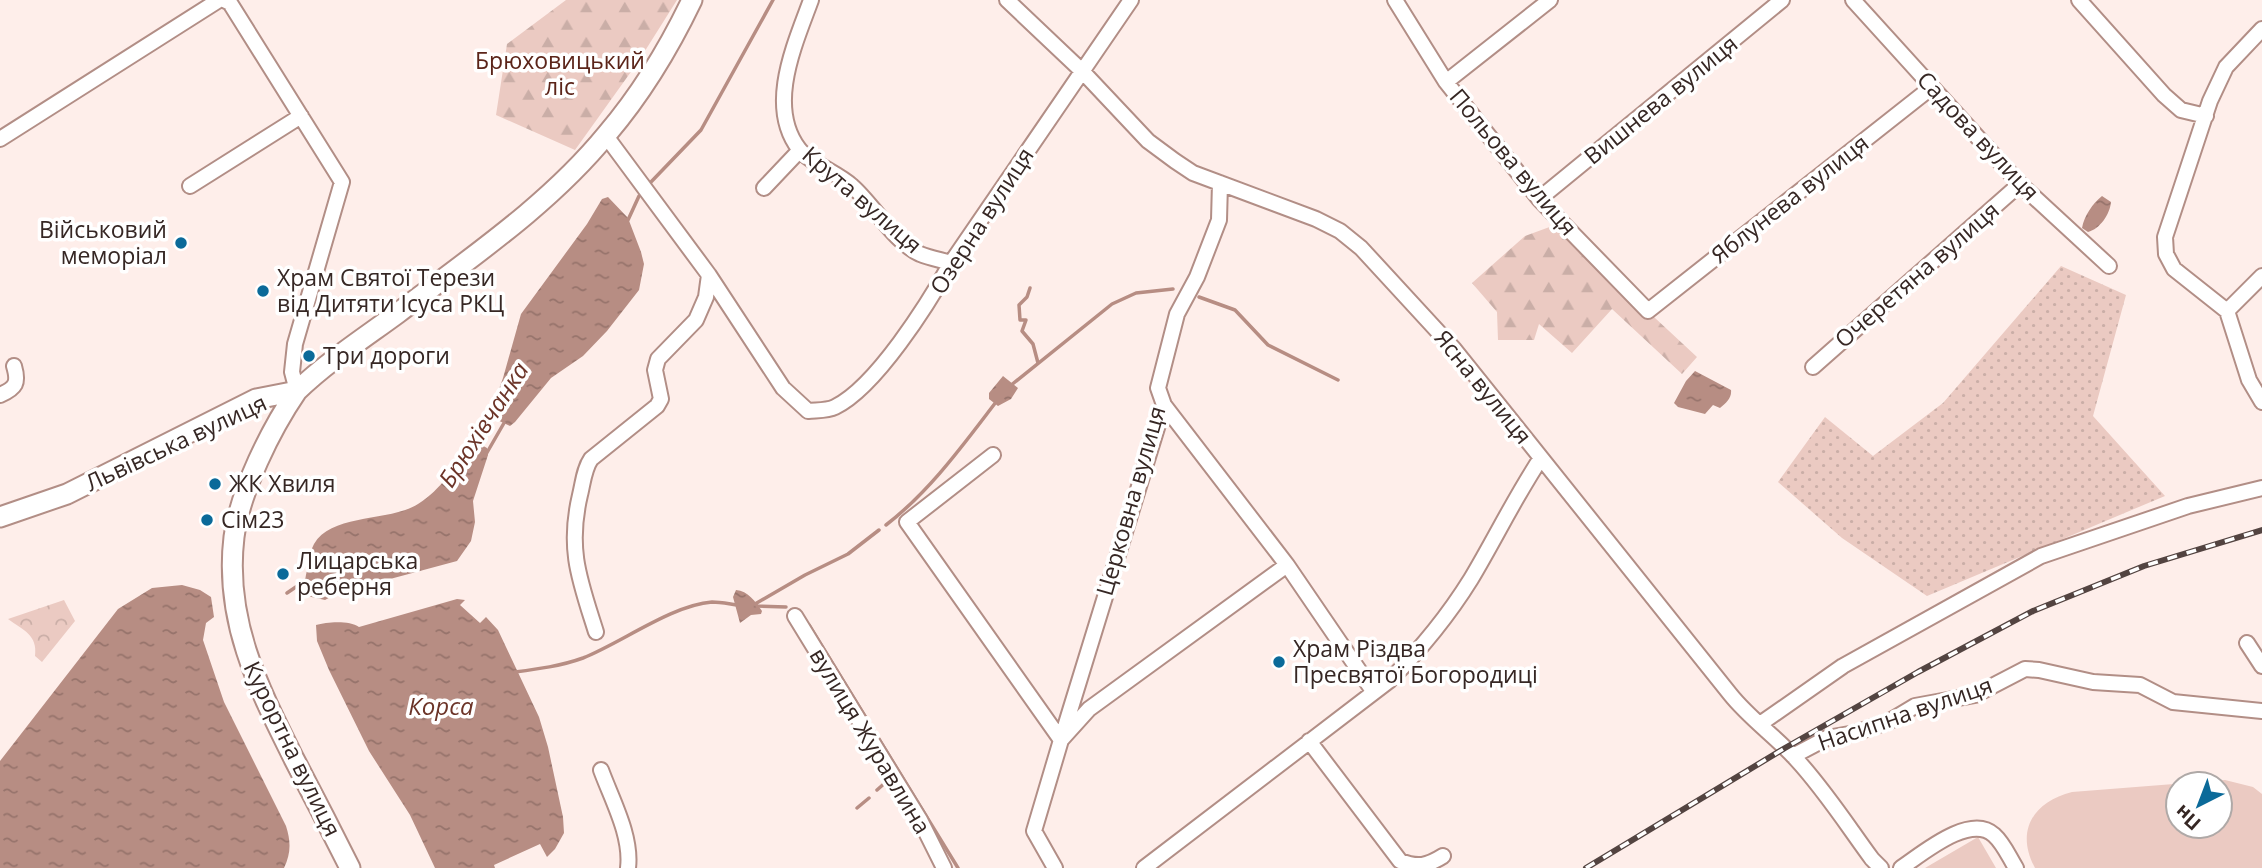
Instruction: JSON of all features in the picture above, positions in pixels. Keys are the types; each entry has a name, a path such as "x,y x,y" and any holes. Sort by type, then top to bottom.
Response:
{"main road":[{"name":"Львівська вулиця","path":"0,517 67,494 256,399 297,391 519,220 606,136 671,44 692,0"},
{"name":"Курортна вулиця","path":"297,391 270,438 239,513 233,576 239,626 253,674 350,868"},
{"path":"240,408 258,411 268,422 270,438"}],"street":[{"path":"0,139 219,0"},
{"path":"224,0 230,4 342,182 295,344 292,372 297,391"},
{"name":"Крута вулиця","path":"811,0 794,47 785,89 786,121 800,150 852,186 887,226 918,253 951,263"},
{"name":"Ясна вулиця","path":"1007,0 1083,72 1148,141 1193,173 1316,219 1340,231 1361,248 1454,349 1742,709 1793,756 1881,868"},
{"name":"Озерна вулиця","path":"709,275 783,388 808,411 832,409 855,394 881,366 929,302 951,263 1131,0"},
{"name":"Польова вулиця","path":"1395,0 1446,82 1539,199 1648,311"},
{"path":"1446,82 1550,0"},
{"name":"Вишнева вулиця","path":"1539,199 1782,0"},
{"name":"Садова вулиця","path":"1853,0 2020,184 2109,266"},
{"path":"2079,0 2164,95 2181,110 2206,116"},
{"path":"2262,29 2226,67 2210,101 2165,237 2166,254 2174,269 2227,311 2249,380 2262,402"},
{"name":"Яблунева вулиця","path":"1648,311 1932,87"},
{"path":"190,186 301,116"},
{"path":"596,632 576,566 574,549 573,530 586,469 591,459 657,406 661,398 655,370 658,359 696,320 706,297 709,275 606,136"},
{"path":"764,188 800,150"},
{"name":"Церковна вулиця","path":"1055,868 1034,831 1164,405 1158,388 1177,314 1198,277 1219,220 1220,183"},
{"name":"Очеретяна вулиця","path":"1813,367 2020,184"},
{"path":"2227,311 2262,276"},
{"path":"0,395 11,391 17,383 14,366"},
{"path":"1164,405 1287,565 1373,691"},
{"path":"993,455 907,522 1061,740 1089,709 1287,565"},
{"path":"1144,868 1390,680 1423,646 1470,580 1541,458"},
{"path":"1760,724 1843,666 2041,556 2188,506 2262,488"},
{"name":"вулиця Журавлина","path":"795,616 920,820 944,868"},
{"path":"2247,643 2262,666"},
{"name":"Насипна вулиця","path":"1793,756 1827,738 1855,733 1889,721 1915,706 1975,695 2025,669 2093,682 2140,685 2173,702 2262,711"},
{"path":"1309,741 1400,861 1414,868 1428,865 1443,856"},
{"path":"601,770 621,823 628,868"},
{"path":"1900,868 1969,828 1984,829 1993,834 2016,868"}],"green space":[{"name":"Брюховицький ліс","path":"566,0 677,0 638,62 575,150 496,115 507,44"},
{"path":"1555,225 1697,357 1682,374 1612,309 1572,353 1539,324 1534,340 1498,340 1497,312 1472,283 1525,236"},
{"path":"2061,266 2126,295 2093,416 2165,496 1927,596 1842,538 1778,482 1825,417 1873,456 1943,403"},
{"path":"64,600 75,621 42,662 35,656 32,638 8,619"},
{"path":"2234,782 2253,787 2262,794 2262,868 2035,868 2027,842 2031,820 2047,803 2072,792 2164,785 2164,840 2234,840"},
{"path":"1978,837 1996,868 1925,868"}],"water":[{"path":"2102,196 2111,202 2109,211 2100,224 2088,232 2082,228 2085,219"},
{"path":"608,197 628,218 641,252 644,264 639,290 607,331 583,356 551,378 515,422 510,426 493,418 492,408 521,314 587,224 602,199"},
{"path":"1695,371 1731,390 1730,398 1720,408 1713,405 1705,414 1678,407 1674,403"},
{"path":"1003,376 1018,388 1011,399 998,406 989,399 989,393"},
{"path":"476,442 487,448 488,455 473,501 475,522 471,541 457,561 338,593 325,600 307,596 305,583 312,550 322,534 347,522 406,510 418,504 441,484 471,444"},
{"path":"182,585 200,590 211,597 214,617 206,623 203,640 224,702 286,826 290,847 284,868 0,868 0,761 118,609 152,588"},
{"path":"736,590 751,597 762,611 761,614 751,615 740,623 733,597"},
{"name":"Корса","path":"457,599 465,600 460,605 480,623 486,617 498,630 539,717 548,747 564,833 547,857 540,844 494,865 495,868 435,868 410,815 369,751 317,641 316,625 344,622 359,627"}],"waterway":[{"name":"Брюхівчанка","path":"650,183 701,130 773,0"},
{"name":"Брюхівчанка","path":"628,220 639,196"},
{"path":"1030,288 1027,297 1019,305 1020,320 1026,320 1022,331 1033,344 1038,363"},
{"path":"1010,386 1112,304 1136,293 1173,289"},
{"path":"1199,297 1235,310 1268,345 1338,380"},
{"path":"886,525 931,482 996,402"},
{"name":"Брюхівчанка","path":"485,456 504,423"},
{"path":"755,604 848,554 879,530"},
{"name":"Брюхівчанка","path":"287,593 309,578"},
{"path":"515,672 583,658 680,610 712,602 738,605"},
{"path":"757,606 786,607"},
{"path":"809,625 958,868"},
{"path":"877,790 886,782"},
{"path":"857,808 869,798"}],"railway":[{"path":"1586,868 1785,748 1918,672 2033,611 2144,566 2262,530"}],"place":[{"name":"Військовий меморіал","path":"181,243"},
{"name":"Храм Святої Терези від Дитяти Ісуса РКЦ","path":"263,291"},
{"name":"Три дороги","path":"309,356"},
{"name":"ЖК Хвиля","path":"215,484"},
{"name":"Сім23","path":"207,520"},
{"name":"Лицарська реберня","path":"283,574"},
{"name":"Храм Різдва Пресвятої Богородиці","path":"1279,662"}]}
